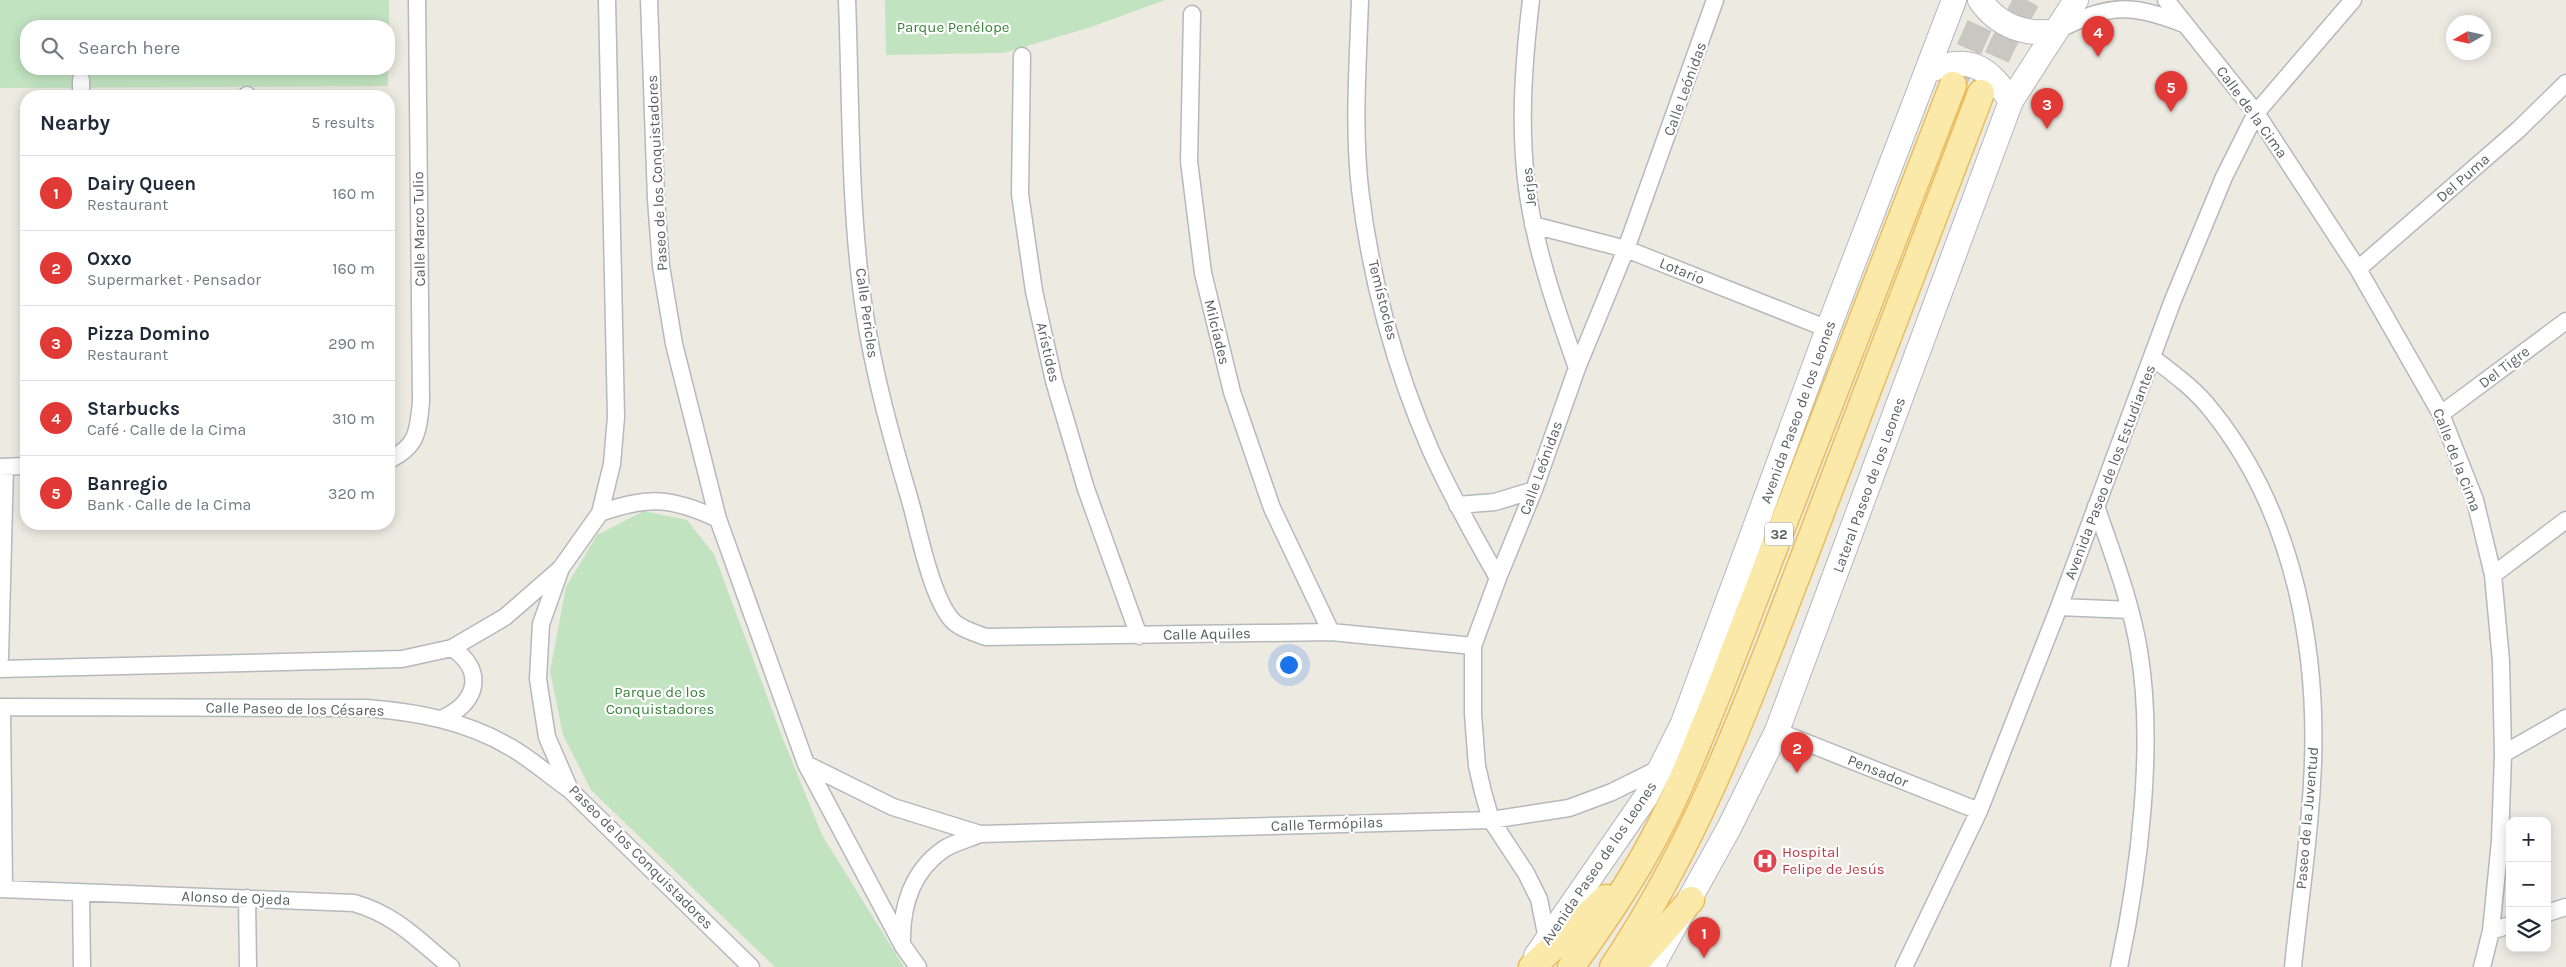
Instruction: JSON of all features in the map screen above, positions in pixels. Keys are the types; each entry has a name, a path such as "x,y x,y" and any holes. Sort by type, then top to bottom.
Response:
{"main road":[{"name":"Avenida Paseo de los Leones","path":"1571,967 1607,916 1634,872 1670,804 1714,702 1953,85"},
{"name":"32","path":"1613,967 1639,929 1692,831 1747,705 1982,94"},
{"path":"1531,967 1634,872"},
{"path":"1632,967 1691,900"}],"street":[{"name":"Calle Marco Tulio","path":"396,456 414,440 418,429 421,402 417,0"},
{"name":"Paseo de los Conquistadores","path":"607,0 616,417 612,464 600,513 561,568 541,624 538,679 547,737 570,790 751,967"},
{"path":"642,0 650,0"},
{"name":"Paseo de los Conquistadores","path":"650,0 656,199 661,266 674,344 718,520 806,764 902,946 918,967"},
{"name":"Calle Pericles","path":"847,0 855,208 864,308 880,396 929,567 940,599 948,614"},
{"name":"Temístocles","path":"1360,0 1356,114 1360,188 1374,268 1390,335 1431,450 1457,505 1498,578"},
{"name":"Jerjes","path":"1531,0 1522,93 1533,225 1557,312 1577,368"},
{"name":"Calle Leónidas","path":"1547,938 1539,899 1492,820 1477,766 1473,714 1473,646 1534,490 1577,368 1626,249 1716,0"},
{"name":"Avenida Paseo de los Leones","path":"1531,967 1547,938 1646,797 1664,766 1698,684 1828,329 1954,0"},
{"path":"1980,0 1996,17 2025,32 2041,34 2056,31 2094,14 2116,8 2135,8 2186,24"},
{"name":"Calle de la Cima","path":"2166,0 2256,113 2358,269 2441,414 2475,500 2493,575 2501,661 2503,754 2500,841 2490,931 2482,967"},
{"name":"Avenida Paseo de los Estudiantes","path":"1904,967 1979,811 2060,607 2197,239 2224,177 2256,113 2353,0"},
{"name":"Lateral Paseo de los Leones","path":"1652,967 1691,900 1777,731 2011,101 2074,2"},
{"name":"Milcíades","path":"1192,14 1189,161 1203,273 1232,392 1272,508 1330,632"},
{"name":"Arístides","path":"1022,56 1020,194 1034,291 1054,381 1086,489 1139,636"},
{"path":"1927,70 1958,62 1975,66 1988,73 1999,83 2011,101"},
{"name":"Del Puma","path":"2358,269 2518,130 2566,83"},
{"name":"Lotario","path":"1533,225 1626,249 1828,329"},
{"name":"Del Tigre","path":"2441,414 2566,321"},
{"name":"Paseo de la Juventud","path":"2153,358 2188,386 2212,411 2241,453 2277,523 2304,615 2313,706 2312,783 2293,967"},
{"path":"0,658 3,467 20,466"},
{"path":"1457,505 1495,502 1534,490"},
{"path":"600,513 629,503 659,500 690,506 718,520"},
{"path":"2096,506 2130,610 2140,651 2144,707 2144,791 2136,864 2119,967"},
{"path":"2493,575 2566,520"},
{"path":"0,669 402,659 452,648 505,617 561,568"},
{"path":"2060,607 2130,610"},
{"name":"Calle Aquiles","path":"948,614 966,630 986,637 1330,632 1473,646"},
{"path":"443,718 463,708 470,699 473,687 469,664 461,654 452,648"},
{"path":"1,708 2,889"},
{"name":"Calle Paseo de los Césares","path":"1,708 366,708 406,711 443,718 510,747 570,790"},
{"path":"2503,754 2566,718"},
{"name":"Pensador","path":"1777,731 1979,811"},
{"name":"Calle Termópilas","path":"806,764 893,807 980,834 1492,820 1568,808 1612,792 1664,766"},
{"name":"Calle Termópilas","path":"902,946 904,909 919,874 930,860 946,848 980,834"},
{"name":"Alonso de Ojeda","path":"2,889 327,900 354,903 373,908 405,926 445,965"},
{"path":"81,893 82,967"},
{"path":"247,898 248,967"},
{"path":"2551,912 2566,907"},
{"path":"2490,931 2506,926"}],"green space":[{"path":"0,0 389,0 389,20 20,20 20,75 388,75 388,86 0,88"},
{"name":"Parque Penélope","path":"885,0 1165,0 1091,27 1003,53 886,55"},
{"name":"Parque de los Conquistadores","path":"644,511 687,520 714,554 783,739 822,835 904,967 775,967 591,790 563,735 550,671 566,587 597,535"}],"tunnel":[{"path":"1953,85 1991,0"},
{"path":"1981,93 2002,46 2027,0"}],"place":[{"name":"Starbucks","path":"2098,57"},
{"name":"Banregio","path":"2171,112"},
{"name":"Pizza Domino","path":"2047,129"},
{"name":"Oxxo","path":"1797,773"},
{"name":"Hospital Felipe de Jesús","path":"1765,861"},
{"name":"Dairy Queen","path":"1704,958"}]}
